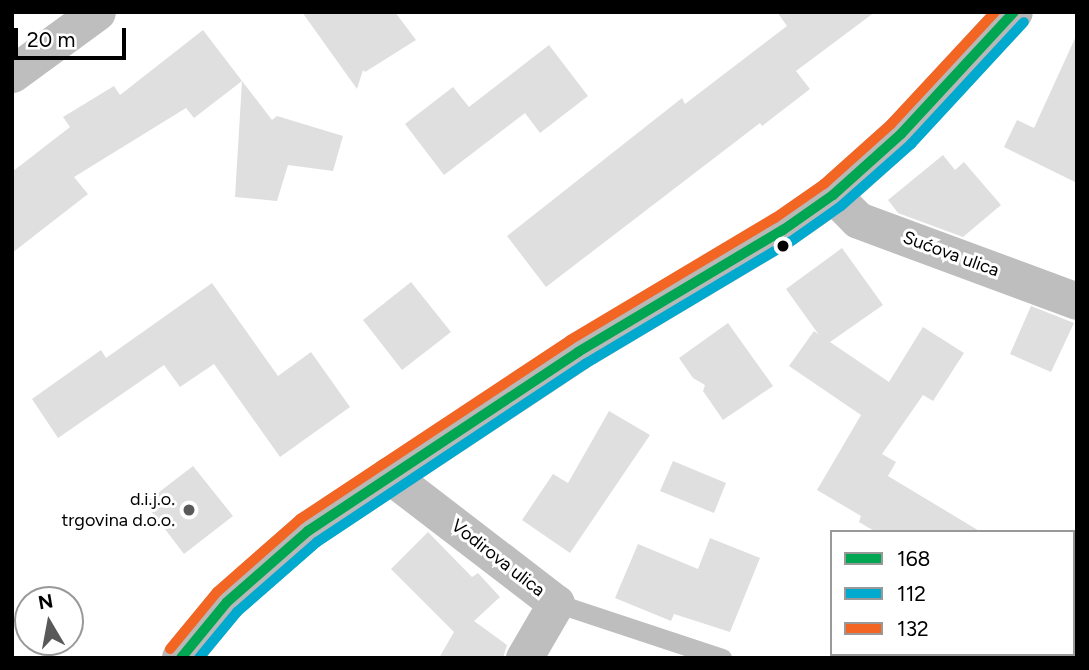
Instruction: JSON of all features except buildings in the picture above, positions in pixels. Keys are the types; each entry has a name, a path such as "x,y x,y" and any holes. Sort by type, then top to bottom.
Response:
{"street":[{"path":"12,74 97,12"},
{"path":"181,658 227,602 308,531 578,352 783,230 833,195 901,134 1014,12"},
{"name":"Sućova ulica","path":"833,195 858,220 1077,301"},
{"name":"Vodirova ulica","path":"389,475 556,603 524,658"}],"lane":[{"path":"556,603 722,658"}],"transit line":[{"name":"132","path":"170,649 217,592 300,519 570,340 775,218 824,184 891,124 995,12"},
{"name":"168","path":"181,658 227,602 308,531 578,352 783,230 833,195 901,134 1014,12"},
{"name":"112","path":"199,658 237,612 317,542 585,364 790,242 841,206 911,144 1024,22"}],"place":[{"name":"d.i.j.o. trgovina d.o.o.","path":"189,510"}]}
